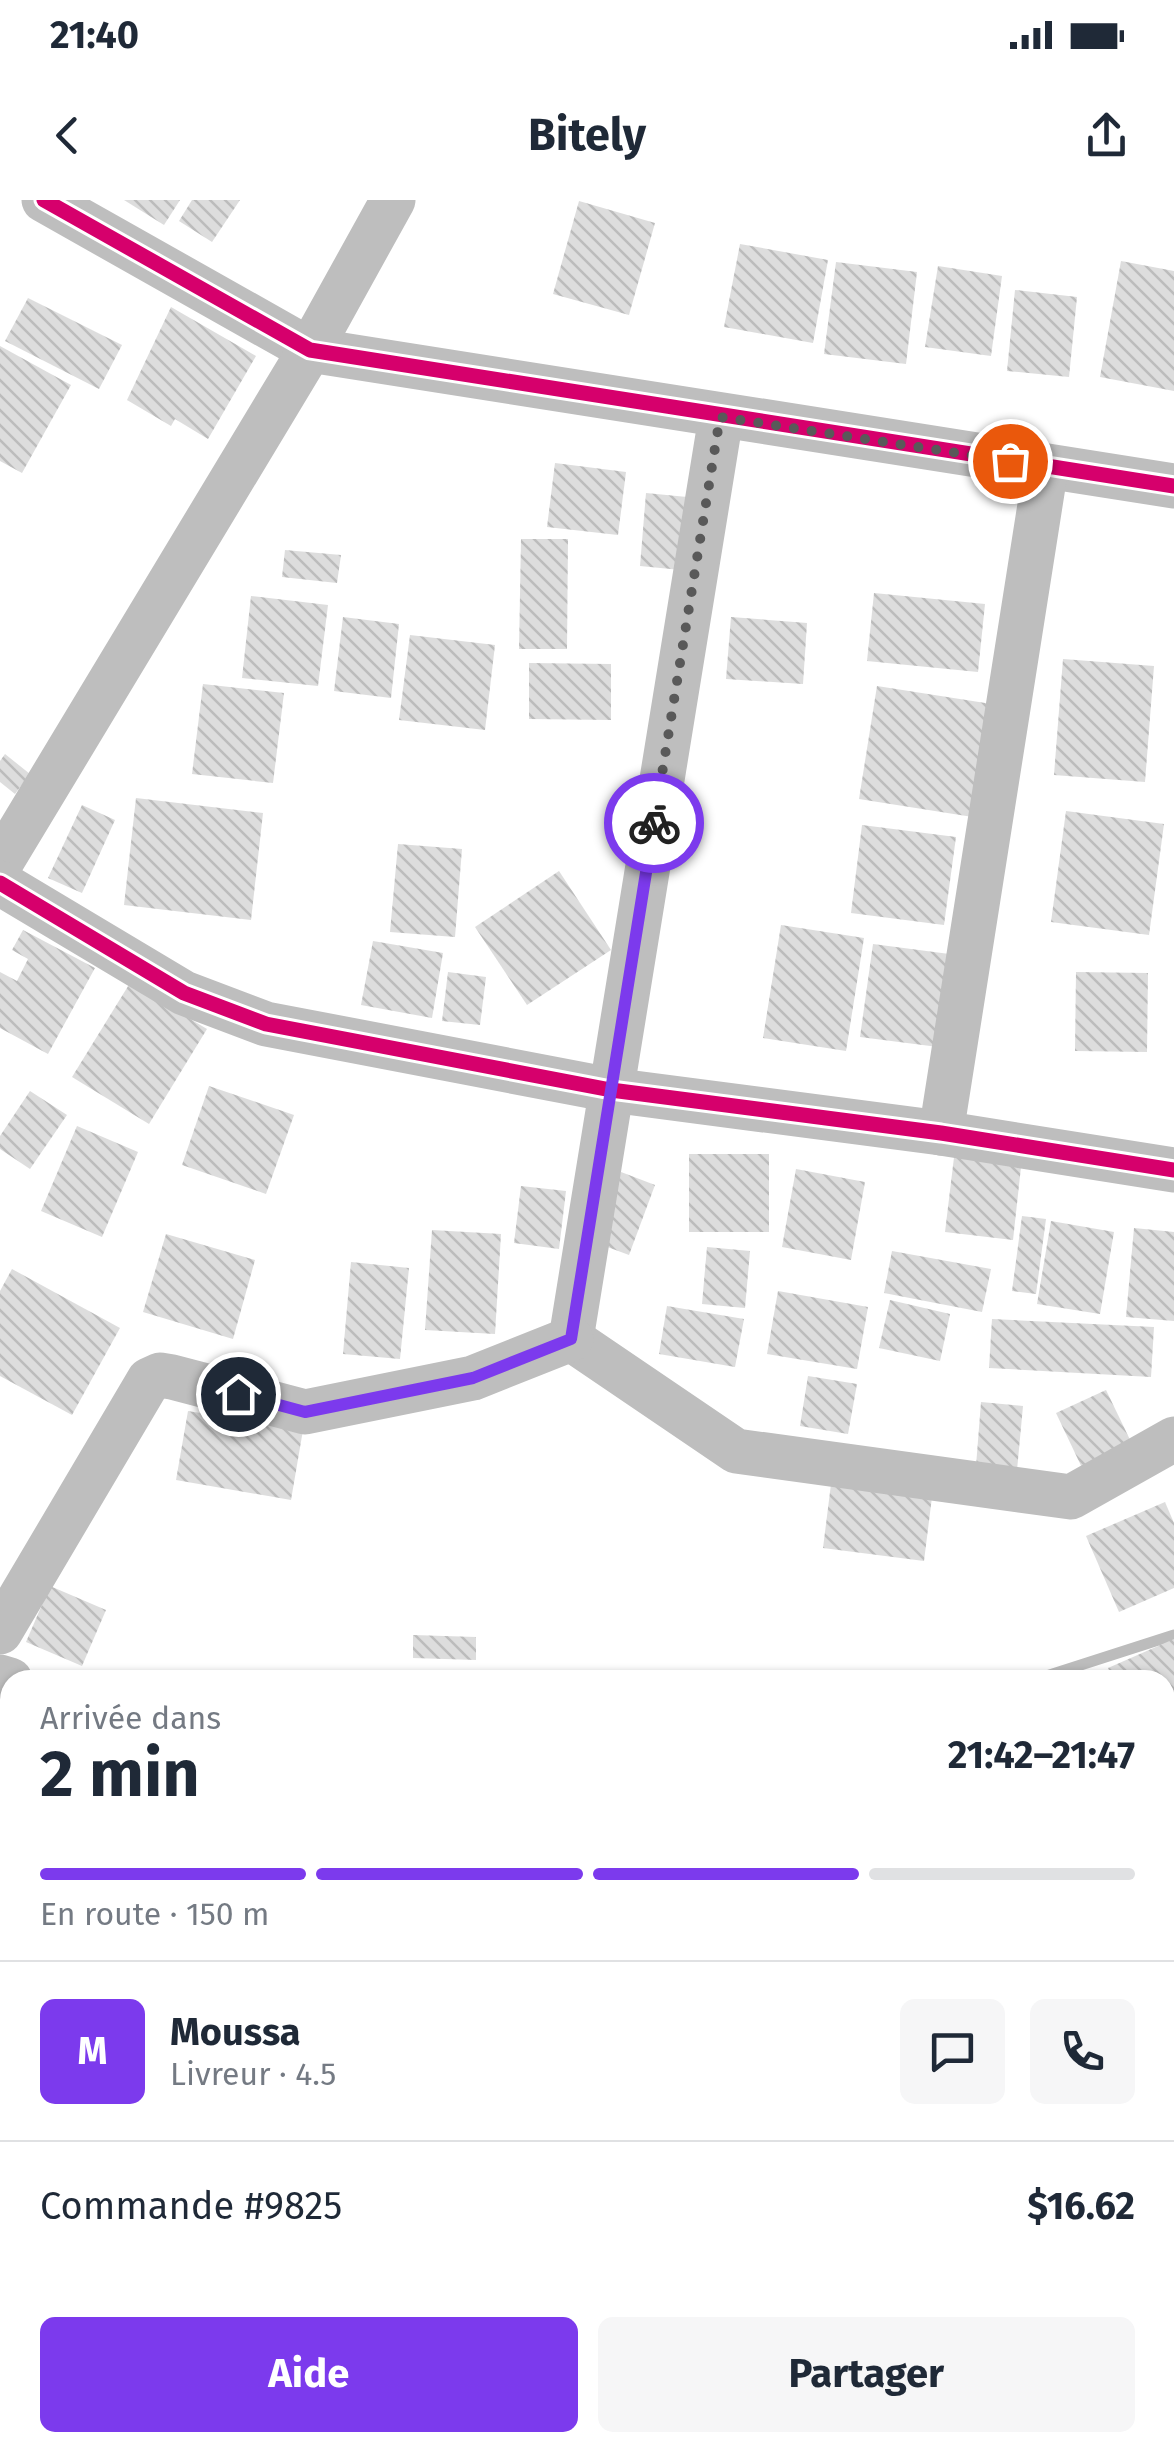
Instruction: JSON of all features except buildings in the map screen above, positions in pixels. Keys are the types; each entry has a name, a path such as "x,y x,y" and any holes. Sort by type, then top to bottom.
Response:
{"street":[{"path":"44,200 310,350 1174,486"},
{"path":"0,864 310,350 394,200"},
{"path":"571,1339 720,417"},
{"path":"941,1133 1046,466"},
{"path":"0,882 184,993 266,1024 610,1090 941,1133 1174,1170"},
{"path":"571,1339 736,1450 1070,1496 1174,1439"},
{"path":"0,1632 149,1380 160,1375 172,1377 305,1412 473,1378 571,1339"}],"waterway":[{"path":"1065,1670 1174,1635"}],"cycle path":[{"path":"44,200 310,350 1174,486"},
{"path":"0,883 184,993 266,1024 611,1090 941,1133 1174,1170"}],"way so far":[{"path":"654,823 720,417 1010,461"}],"route":[{"path":"238,1394 305,1412 473,1378 571,1339 654,823"}]}
